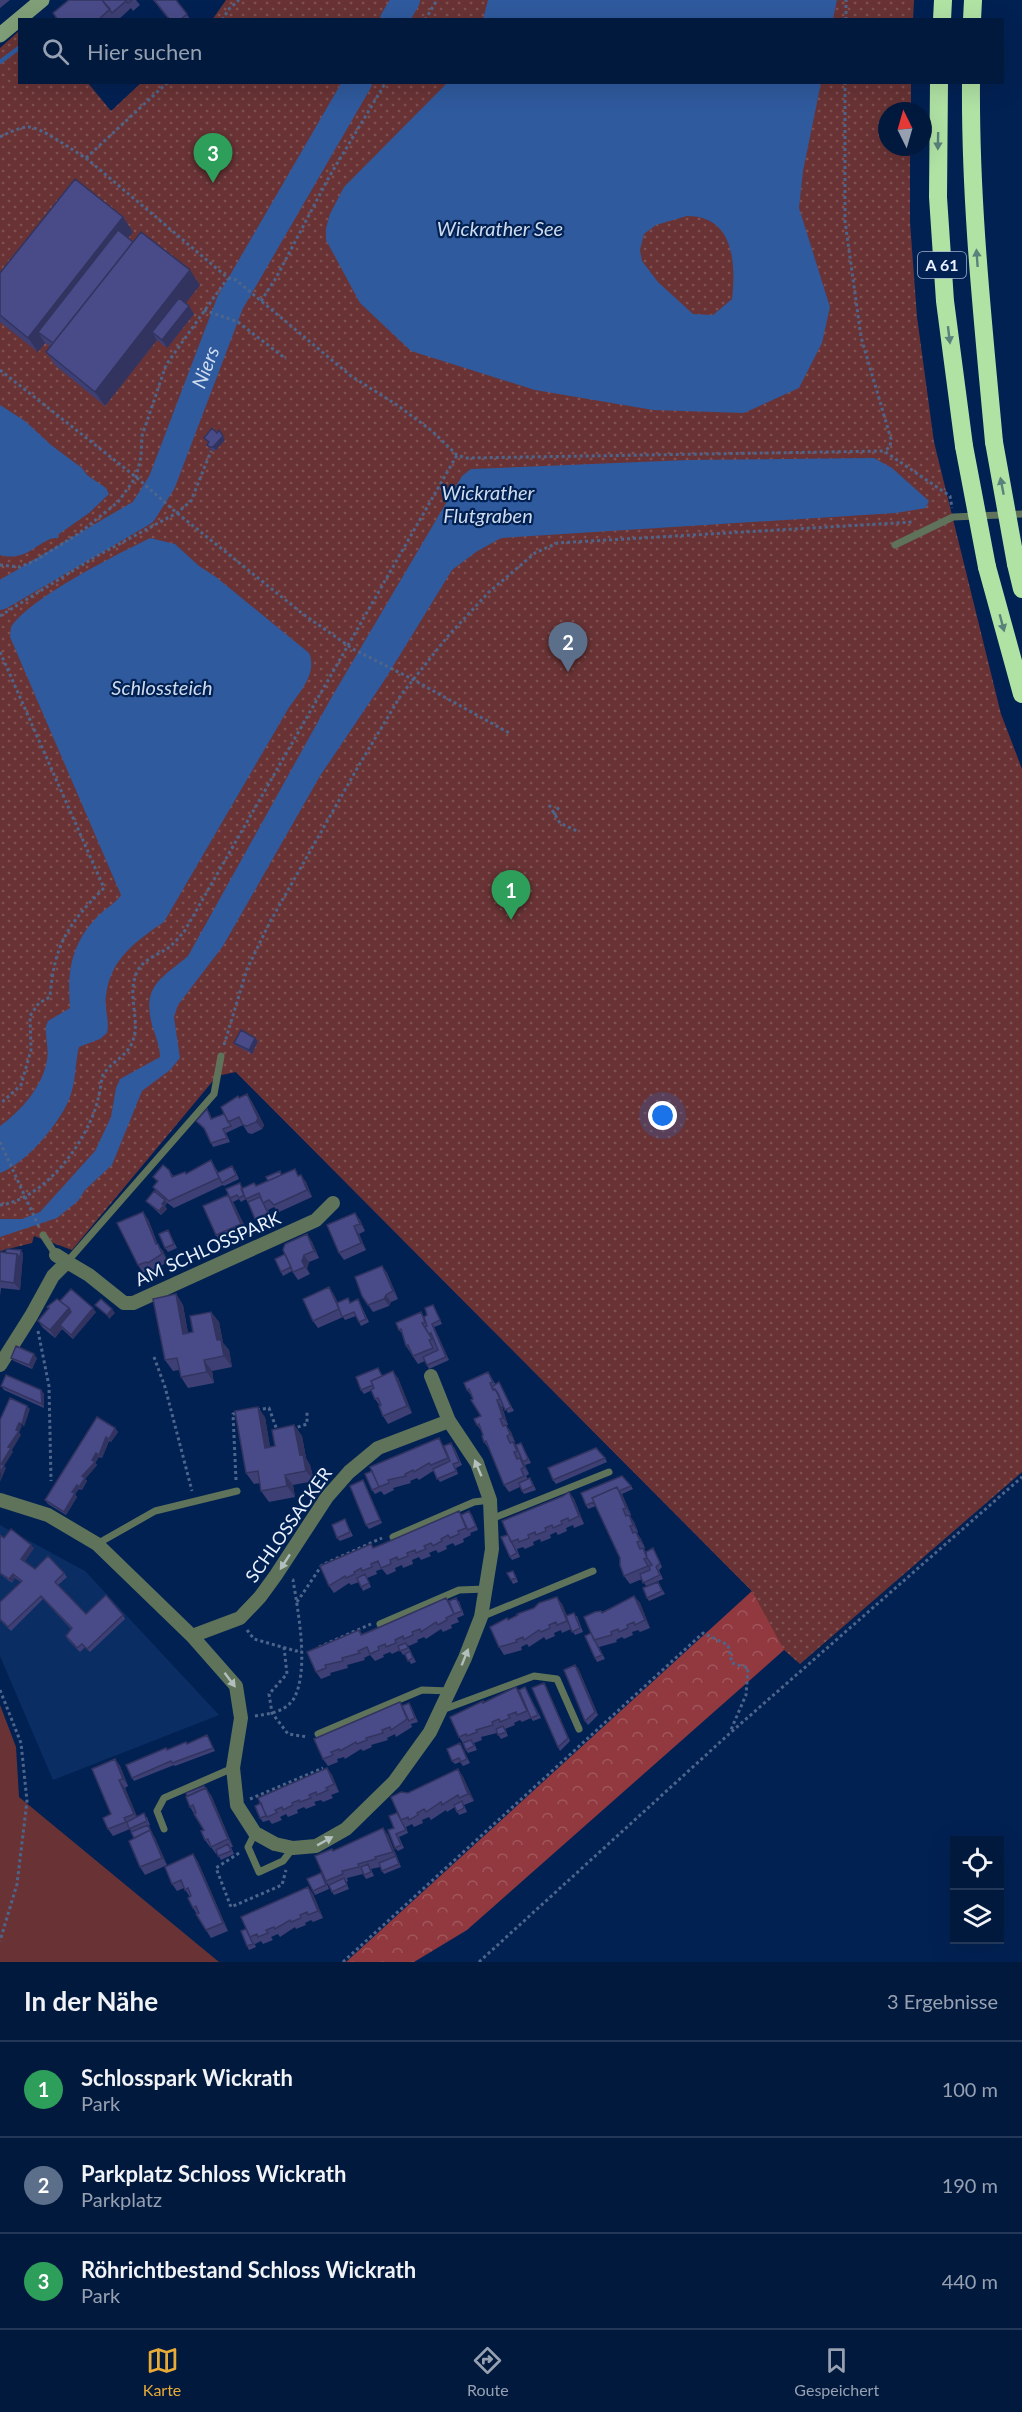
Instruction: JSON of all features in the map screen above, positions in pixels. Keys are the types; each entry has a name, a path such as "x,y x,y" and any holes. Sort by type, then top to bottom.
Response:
{"highway":[{"path":"942,18 943,0"},
{"path":"972,18 973,0"},
{"name":"A 61","path":"939,84 938,197 945,301 964,446 987,567 1022,694"},
{"name":"A 61","path":"971,84 971,156 977,259 994,442 1022,589"}],"street":[{"path":"20,18 42,0"},
{"path":"0,35 18,20"},
{"name":"AM SCHLOSSPARK","path":"62,1259 89,1275 124,1303 133,1303 316,1220 333,1203"},
{"path":"0,1365 31,1316 62,1259"},
{"path":"0,1500 48,1515 97,1544 192,1636 236,1686 241,1718 233,1768 237,1805 255,1833 275,1844 292,1848 316,1846 346,1829 394,1782 430,1732 442,1710 481,1617 492,1549 489,1500 477,1463 449,1421 431,1377"},
{"name":"SCHLOSSACKER","path":"192,1636 240,1618 260,1597 327,1497 349,1472 378,1448 449,1421"}],"lane":[{"path":"895,545 953,517 1022,514"},
{"path":"43,1235 62,1259 214,1094 221,1056"},
{"path":"491,1519 609,1472"},
{"path":"97,1544 155,1511 237,1491"},
{"path":"393,1537 474,1502 489,1500"},
{"path":"481,1617 592,1571"},
{"path":"380,1624 459,1590 486,1589"},
{"path":"442,1710 534,1676 556,1679 579,1729"},
{"path":"318,1734 422,1690 450,1691"},
{"path":"164,1829 157,1811 164,1798 233,1768"},
{"path":"255,1833 248,1847 259,1872 283,1862 292,1848"}],"path":[{"path":"223,18 238,0"},
{"path":"426,18 437,0"},
{"path":"846,0 846,18"},
{"path":"86,158 166,84"},
{"path":"261,301 276,278 329,177 385,84"},
{"path":"845,84 845,221 861,337 891,439 890,447 884,452"},
{"path":"0,137 29,126 44,131 65,147 86,158 228,279 236,280 351,376 432,431 457,455 466,458 682,453 884,452 950,496"},
{"path":"0,565 20,567 78,534 118,502 136,477 141,457 142,436 166,365 228,279"},
{"path":"204,310 238,322 286,359"},
{"path":"0,370 136,477 277,594 353,649 511,734"},
{"path":"0,616 95,557 177,513 192,501 212,451"},
{"path":"0,1205 25,1197 53,1174 80,1141 94,1112 102,1077 126,1053 136,1032 133,1012 134,983 139,969 148,960 170,947 184,932 457,455"},
{"path":"221,1056 248,969 271,920 358,767 412,679 489,592 535,553 557,543 922,521"},
{"path":"0,652 104,888 66,932 55,957 50,997 39,1003 30,1016 31,1050 21,1085 0,1104"},
{"path":"549,805 561,823 579,832"},
{"path":"554,815 560,805"},
{"path":"0,1142 43,1235"},
{"path":"31,1316 39,1333 49,1386 51,1481"},
{"path":"154,1357 165,1387 195,1502"},
{"path":"251,1411 269,1408 278,1433 307,1424 307,1410"},
{"path":"237,1491 233,1414 242,1413"},
{"path":"479,1962 729,1734 1022,1477"},
{"path":"297,1602 322,1565 385,1537 393,1537"},
{"path":"241,1718 282,1710 292,1700 300,1679 301,1649 293,1580 276,1575"},
{"path":"240,1618 254,1639 296,1651 301,1649"},
{"path":"301,1655 370,1624 380,1624"},
{"path":"343,1962 703,1633 728,1646 732,1663 748,1668 746,1695 729,1734"},
{"path":"284,1647 287,1674 269,1694 272,1713 288,1734 297,1737 318,1734"},
{"path":"0,1690 21,1743 27,1801 17,1884 0,1941"},
{"path":"237,1805 323,1768"}],"shaded area":[{"path":"226,0 914,0 913,18 213,18"},
{"path":"18,32 18,84 89,84 111,111 140,84 911,84 911,102 878,102 878,156 910,156 910,222 917,317 934,442 1001,714 1022,769 1022,1472 800,1664 784,1650 752,1591 236,1072 217,1076 72,1250 34,1236 32,1243 0,1251 0,48"},
{"path":"0,1525 85,1571 219,1715 53,1780 0,1656"},
{"path":"0,1705 16,1747 19,1797 219,1962 0,1962"}],"green space":[{"path":"236,1072 533,1165 785,1644 784,1650 467,1930 414,1962 346,1962 752,1591"}],"water":[{"path":"488,0 837,0 833,18 483,18"},
{"name":"Wickrather See","path":"446,84 821,84 803,171 799,208 830,307 822,343 799,388 744,413 653,410 535,390 411,351 360,303 326,240 326,228 330,214 344,187","holes":["687,216 703,218 714,224 729,244 733,271 732,299 713,315 693,314 658,282 642,261 640,250 644,234 656,225"]},
{"path":"0,405 25,421 51,445 82,468 87,475 106,488 109,494 89,513 59,534 58,538 52,538 27,553 10,556 0,555"},
{"name":"Wickrather Flutgraben","path":"874,458 892,468 929,501 926,508 896,513 501,538 476,552 452,570 384,681 320,776 223,946 178,1005 174,1017 180,1058 170,1070 142,1091 112,1165 85,1190 78,1201 57,1218 0,1237 0,1219 22,1219 40,1212 95,1151 111,1117 116,1088 120,1079 160,1057 150,1011 152,992 156,984 188,956 330,700 462,476 471,469 687,460"},
{"name":"Schlossteich","path":"150,538 175,544 199,566 216,577 309,653 311,668 302,690 288,709 164,922 134,944 119,961 108,983 107,1033 100,1039 79,1047 73,1088 60,1116 32,1151 21,1161 0,1173 0,1126 30,1097 45,1070 48,1051 46,1026 48,1021 70,1008 70,971 76,948 88,927 121,895 10,637 11,627 21,615 55,590"}],"building":[{"path":"69,0 102,0 110,9 100,18 57,18 53,13"},
{"path":"102,0 132,0 128,3 126,1 112,13"},
{"path":"154,0 176,0 187,14 182,18 168,18"},
{"path":"75,179 123,217 28,338 0,315 0,273"},
{"path":"118,230 133,242 53,343 38,332"},
{"path":"141,232 190,270 95,392 46,352"},
{"path":"179,298 189,306 162,340 152,332"},
{"path":"212,428 217,433 219,430 223,436 213,447 210,447 207,445 209,442 204,438"},
{"path":"241,1030 255,1038 249,1050 234,1043"},
{"path":"247,1094 258,1118 256,1122 247,1126 243,1125 239,1117 228,1122 221,1107 238,1096 239,1098"},
{"path":"207,1109 211,1119 224,1114 231,1126 223,1129 227,1138 211,1143 204,1128 196,1121"},
{"path":"211,1160 219,1178 169,1201 153,1187 158,1181 153,1177 163,1165 172,1177 185,1172 186,1174"},
{"path":"232,1166 236,1175 222,1183 217,1173"},
{"path":"295,1169 298,1176 301,1175 307,1190 274,1205 269,1200 263,1203 259,1193 246,1199 241,1189 254,1183 256,1186"},
{"path":"280,1171 281,1175 268,1181 266,1177"},
{"path":"240,1183 244,1195 239,1198 237,1195 230,1198 226,1189"},
{"path":"154,1191 165,1200 159,1211 146,1201"},
{"path":"228,1195 241,1224 216,1235 203,1206"},
{"path":"260,1197 268,1213 255,1219 248,1202"},
{"path":"143,1212 162,1254 148,1263 138,1265 117,1223"},
{"path":"355,1213 360,1224 354,1226 361,1243 339,1253 327,1225"},
{"path":"168,1230 174,1244 165,1248 159,1234"},
{"path":"232,1233 235,1240 222,1245 219,1239"},
{"path":"307,1234 314,1251 304,1255 302,1261 305,1267 293,1272 283,1250 285,1244"},
{"path":"6,1249 21,1250 20,1258 17,1254 6,1253"},
{"path":"0,1252 17,1254 14,1283 0,1281"},
{"path":"285,1254 291,1267 281,1272 275,1259"},
{"path":"382,1266 393,1291 384,1299 368,1305 355,1277"},
{"path":"329,1287 339,1309 313,1321 303,1299"},
{"path":"71,1289 93,1308 71,1335 60,1325 71,1312 60,1301"},
{"path":"176,1294 183,1334 193,1332 190,1316 211,1312 217,1340 221,1340 224,1356 204,1360 207,1372 181,1377 177,1358 165,1360 153,1299"},
{"path":"348,1298 350,1303 358,1299 366,1319 359,1322 354,1312 342,1317 337,1303"},
{"path":"57,1299 69,1308 50,1330 38,1321 49,1308 47,1307"},
{"path":"101,1299 112,1309 107,1315 95,1305"},
{"path":"433,1305 440,1320 432,1324 446,1357 427,1365 423,1357 438,1350 431,1333 429,1334 425,1327 427,1326 424,1317 427,1315 425,1308"},
{"path":"421,1312 425,1322 422,1323 432,1339 429,1340 433,1348 413,1356 396,1323"},
{"path":"16,1346 34,1354 29,1365 11,1358"},
{"path":"378,1368 382,1376 371,1381 373,1385 361,1390 356,1377"},
{"path":"393,1371 407,1406 383,1416 378,1398 375,1399 371,1390 374,1388 371,1381"},
{"path":"488,1372 493,1382 490,1383 493,1390 495,1389 500,1399 497,1400 503,1418 500,1419 510,1434 507,1436 517,1451 514,1452 517,1459 520,1458 524,1467 521,1469 524,1476 504,1485 486,1441 484,1442 479,1424 477,1425 474,1419 481,1416 464,1383"},
{"path":"6,1375 41,1390 42,1404 1,1386"},
{"path":"499,1382 511,1407 505,1410 498,1393 492,1387"},
{"path":"10,1398 27,1406 22,1424 19,1423 16,1430 19,1431 8,1447 11,1448 1,1464 4,1465 0,1473 0,1420"},
{"path":"258,1407 265,1448 275,1446 272,1430 294,1425 306,1471 285,1475 287,1486 261,1491 258,1471 246,1473 235,1411"},
{"path":"97,1417 115,1428 109,1439 106,1437 99,1455 96,1453 92,1460 95,1462 82,1476 85,1478 79,1487 77,1485 72,1492 75,1493 64,1512 45,1500"},
{"path":"439,1438 448,1458 431,1465 429,1463 414,1472 413,1470 405,1474 406,1476 388,1480 389,1483 379,1487 370,1467"},
{"path":"451,1443 459,1462 453,1464 456,1471 437,1479 433,1469 450,1461 444,1446"},
{"path":"521,1443 528,1459 523,1462 516,1445"},
{"path":"596,1448 605,1458 553,1480 548,1468"},
{"path":"372,1471 379,1487 372,1490 365,1474"},
{"path":"622,1476 631,1486 619,1491 617,1487 592,1498 594,1502 586,1505 581,1493"},
{"path":"530,1478 533,1486 522,1491 519,1483"},
{"path":"363,1480 380,1520 366,1525 350,1486"},
{"path":"617,1487 626,1508 623,1509 626,1516 629,1515 633,1525 630,1526 633,1533 636,1532 640,1541 637,1542 640,1549 643,1548 647,1558 644,1559 648,1566 624,1576 620,1558 592,1498"},
{"path":"569,1492 579,1516 569,1521 568,1518 561,1521 562,1524 553,1528 552,1525 545,1528 546,1531 536,1535 535,1532 528,1535 529,1538 519,1542 518,1539 511,1542 502,1521"},
{"path":"459,1511 466,1528 458,1531 459,1534 450,1538 448,1535 433,1546 431,1543 424,1546 426,1549 416,1553 415,1550 407,1553 408,1556 398,1560 397,1557 390,1560 391,1564 381,1568 378,1561 371,1564 372,1567 362,1571 361,1568 354,1572 355,1574 346,1578 345,1576 329,1586 320,1566 371,1544 373,1548"},
{"path":"469,1511 476,1526 468,1530 461,1515"},
{"path":"345,1519 350,1532 337,1538 332,1525"},
{"path":"11,1529 31,1545 21,1559 35,1569 48,1556 64,1573 55,1582 86,1614 106,1595 123,1615 87,1649 82,1644 77,1648 66,1636 72,1628 41,1596 8,1627 0,1619 0,1602 22,1581 13,1574 9,1579 0,1573 0,1535 4,1538"},
{"path":"508,1535 517,1553 510,1557 501,1537"},
{"path":"653,1548 660,1563 656,1567 660,1575 643,1583 640,1574 650,1570 649,1566 652,1565 646,1552"},
{"path":"513,1571 516,1578 511,1580 507,1573"},
{"path":"365,1574 369,1583 361,1587 357,1578"},
{"path":"658,1582 662,1591 647,1598 643,1588"},
{"path":"634,1596 645,1620 635,1625 634,1622 627,1625 628,1628 619,1632 618,1629 611,1632 612,1635 594,1640 584,1617 595,1612 601,1611 602,1613"},
{"path":"557,1597 567,1621 557,1625 556,1622 549,1625 550,1628 541,1632 539,1630 524,1640 523,1637 516,1640 517,1642 499,1647 490,1627 534,1608 539,1603"},
{"path":"446,1598 454,1614 446,1618 447,1620 438,1625 436,1622 421,1632 420,1629 412,1632 413,1635 404,1639 403,1636 395,1640 396,1643 386,1647 385,1644 378,1647 379,1650 370,1654 367,1647 358,1651 360,1653 342,1658 343,1661 325,1665 326,1668 316,1672 307,1652 359,1630 361,1635"},
{"path":"456,1598 462,1611 454,1614 449,1601"},
{"path":"574,1613 580,1628 572,1632 566,1616"},
{"path":"591,1633 602,1655 595,1658 585,1636"},
{"path":"406,1643 408,1648 400,1651 398,1646"},
{"path":"410,1651 413,1658 408,1661 405,1654"},
{"path":"575,1665 595,1712 585,1721 564,1670"},
{"path":"544,1683 568,1738 558,1747 532,1688"},
{"path":"516,1687 527,1711 517,1715 516,1712 508,1715 510,1718 500,1722 499,1719 492,1722 493,1725 459,1737 450,1717"},
{"path":"525,1687 538,1715 531,1718 519,1690"},
{"path":"400,1702 407,1719 391,1730 390,1727 382,1730 383,1733 366,1738 367,1740 357,1744 356,1742 340,1751 339,1749 331,1752 333,1755 323,1759 314,1739"},
{"path":"409,1703 415,1718 409,1721 402,1706"},
{"path":"503,1726 506,1732 498,1735 496,1729"},
{"path":"207,1735 213,1748 172,1763 171,1761 132,1778 126,1765 166,1748 167,1750 186,1742 187,1744"},
{"path":"471,1740 474,1746 466,1750 463,1743"},
{"path":"460,1743 467,1759 461,1762 459,1758 452,1761 447,1749"},
{"path":"115,1759 123,1779 119,1780 134,1814 124,1818 126,1822 108,1829 103,1818 111,1814 92,1769"},
{"path":"327,1768 334,1784 326,1788 328,1790 317,1795 316,1792 309,1795 311,1798 292,1803 293,1805 283,1810 282,1807 275,1810 277,1813 267,1817 258,1798"},
{"path":"458,1769 468,1794 459,1798 458,1795 442,1805 441,1802 426,1812 424,1809 409,1820 408,1817 401,1820 391,1797 401,1792 408,1793"},
{"path":"204,1786 205,1788 187,1796 186,1793"},
{"path":"206,1788 228,1839 211,1847 201,1831 204,1830 194,1814 196,1813 193,1805 190,1807 186,1797"},
{"path":"462,1801 464,1808 457,1812 454,1805"},
{"path":"261,1803 266,1816 260,1818 255,1806"},
{"path":"144,1813 147,1821 129,1829 127,1822"},
{"path":"397,1813 406,1830 396,1834 401,1845 395,1848 388,1830 394,1828 389,1816"},
{"path":"148,1825 152,1834 150,1830 134,1838 131,1832"},
{"path":"383,1828 393,1852 358,1864 359,1867 342,1871 343,1874 326,1881 315,1856 332,1849 333,1851"},
{"path":"150,1830 162,1858 140,1867 129,1841"},
{"path":"228,1844 231,1851 218,1856 216,1850"},
{"path":"193,1854 223,1923 206,1930 196,1914 199,1913 196,1906 193,1908 188,1898 191,1896 188,1888 185,1890 181,1880 172,1884 165,1867"},
{"path":"396,1856 399,1864 382,1871 379,1863"},
{"path":"368,1864 371,1872 364,1875 361,1867"},
{"path":"321,1873 326,1885 313,1891 307,1879"},
{"path":"344,1878 347,1885 332,1892 329,1885"},
{"path":"308,1887 318,1911 308,1915 307,1912 300,1915 301,1918 291,1922 290,1920 275,1929 274,1927 266,1930 268,1933 250,1937 241,1917"},
{"path":"246,1929 253,1944 247,1946 241,1931"}],"waterway":[{"name":"Niers","path":"395,18 406,0"},
{"path":"0,62 18,48"},
{"name":"Niers","path":"0,596 143,512 162,482 230,303 357,84"}],"place":[{"name":"Röhrichtbestand Schloss Wickrath","path":"213,183"},
{"name":"Parkplatz Schloss Wickrath","path":"568,672"},
{"name":"Schlosspark Wickrath","path":"511,920"}]}
